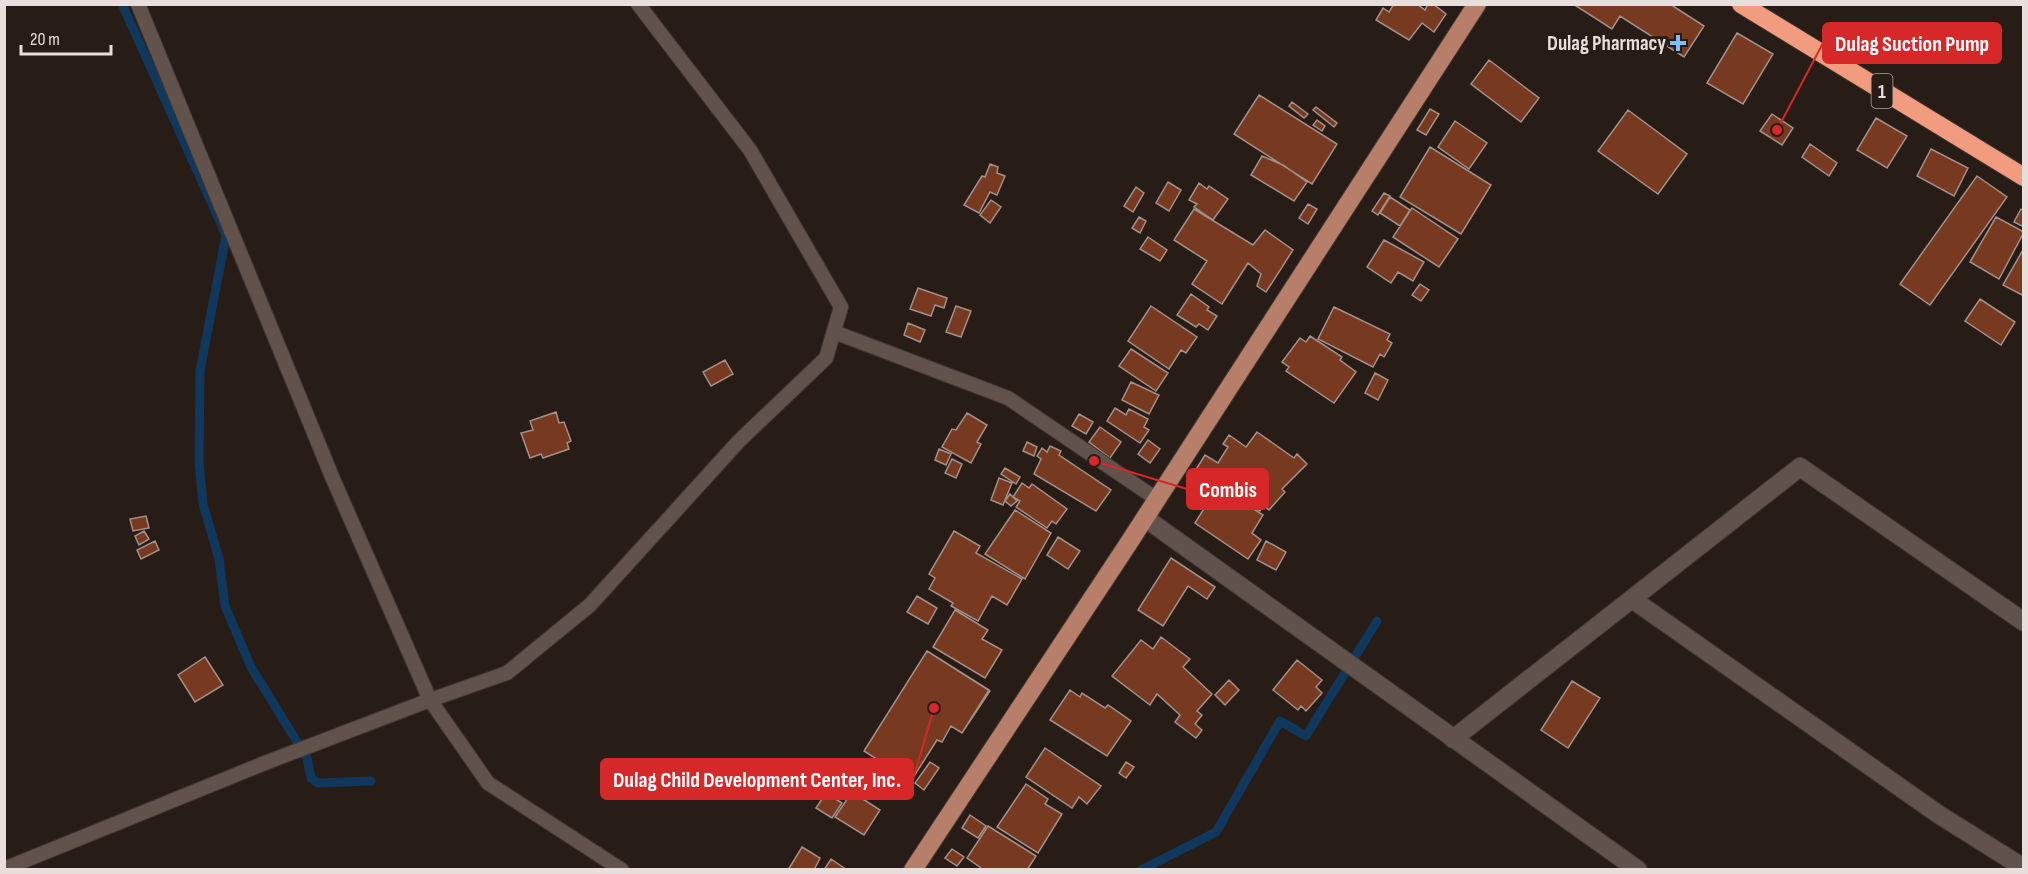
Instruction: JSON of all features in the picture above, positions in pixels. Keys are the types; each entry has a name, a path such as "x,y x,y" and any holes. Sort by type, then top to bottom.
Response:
{"highway":[{"name":"1","path":"1741,4 2024,177"}],"main road":[{"path":"913,870 1158,500 1477,4"}],"street":[{"path":"1452,739 1800,467 2024,622"},
{"path":"1146,518 1638,870"},
{"path":"1632,599 1938,814 2024,868"}],"lane":[{"path":"138,4 333,479 430,700 488,783 622,870"},
{"path":"4,869 430,700 507,673 590,605 739,441 826,358 841,307 750,150 638,4"},
{"path":"834,332 1008,399 1158,500"}],"building":[{"path":"1394,4 1417,4 1425,10 1428,4 1433,4 1446,14 1434,32 1422,23 1409,40 1376,20 1383,8 1389,12"},
{"name":"Dulag Pharmacy","path":"1573,4 1670,4 1704,26 1684,57 1620,16 1612,29"},
{"path":"1737,33 1773,54 1743,104 1707,83"},
{"path":"1489,60 1539,98 1521,122 1471,84"},
{"path":"1259,95 1337,144 1312,184 1234,134"},
{"path":"1292,102 1308,114 1304,118 1289,106"},
{"path":"1316,107 1337,123 1334,127 1313,110"},
{"path":"1430,109 1439,114 1426,135 1417,130"},
{"path":"1628,110 1687,154 1658,194 1598,151"},
{"path":"1772,114 1793,128 1782,145 1760,131"},
{"path":"1876,118 1907,136 1887,168 1857,150"},
{"path":"1317,120 1325,126 1322,131 1313,125"},
{"path":"1455,121 1487,143 1469,169 1438,147"},
{"path":"1810,144 1837,163 1829,176 1802,157"},
{"path":"1430,147 1491,185 1461,234 1400,197"},
{"path":"1931,149 1968,168 1954,196 1917,176"},
{"path":"1262,156 1283,165 1307,182 1294,201 1251,175"},
{"path":"990,164 998,167 997,173 1005,176 997,195 990,192 979,213 964,205 982,176 985,177"},
{"path":"1977,176 2007,197 1930,305 1900,284"},
{"path":"1168,182 1181,190 1169,211 1156,203"},
{"path":"1199,183 1207,189 1209,186 1228,199 1213,220 1194,207 1197,204 1189,200"},
{"path":"1136,187 1144,193 1133,212 1124,206"},
{"path":"1384,193 1390,196 1378,215 1372,211"},
{"path":"1390,197 1410,210 1400,226 1380,213"},
{"path":"991,200 1001,207 990,223 980,215"},
{"path":"1308,204 1317,209 1308,224 1299,218"},
{"path":"1412,208 1458,239 1439,267 1393,237"},
{"path":"1194,209 1253,245 1265,230 1293,250 1266,292 1257,286 1261,274 1248,263 1222,304 1192,284 1207,261 1174,240"},
{"path":"2021,209 2024,211 2024,227 2014,222"},
{"path":"1139,217 1146,221 1140,233 1132,228"},
{"path":"1996,217 2024,232 1999,279 1970,262"},
{"path":"1148,237 1167,250 1160,261 1140,249"},
{"path":"1384,240 1424,262 1413,281 1398,272 1391,283 1367,267"},
{"path":"2024,248 2024,296 2003,285"},
{"path":"1420,284 1429,290 1421,301 1412,295"},
{"path":"918,288 947,298 944,308 935,305 931,316 910,309"},
{"path":"1191,294 1209,307 1207,310 1217,316 1208,330 1199,324 1196,327 1177,315"},
{"path":"1980,299 2015,322 2001,345 1965,321"},
{"path":"956,306 971,311 961,337 946,332"},
{"path":"1151,306 1197,337 1186,353 1181,350 1169,369 1128,341"},
{"path":"1334,307 1390,334 1387,340 1392,343 1384,357 1380,354 1373,367 1318,339"},
{"path":"908,323 925,330 920,342 904,335"},
{"path":"1310,336 1342,357 1340,360 1356,372 1334,403 1286,371 1289,367 1282,362 1300,338 1306,342"},
{"path":"1131,349 1168,373 1156,391 1119,366"},
{"path":"725,360 733,374 711,386 703,372"},
{"path":"1375,373 1388,380 1378,400 1365,393"},
{"path":"1131,382 1159,395 1149,414 1122,400"},
{"path":"1115,408 1126,415 1129,409 1148,419 1144,427 1149,430 1140,443 1107,421"},
{"path":"556,412 559,423 564,422 571,441 567,443 569,449 543,458 541,454 530,458 521,433 533,430 530,421"},
{"path":"967,413 987,425 977,442 981,444 971,463 942,447 952,429 956,430"},
{"path":"1079,414 1093,422 1086,434 1072,426"},
{"path":"1100,427 1121,442 1110,458 1089,442"},
{"path":"1257,432 1294,458 1297,454 1307,464 1282,489 1285,492 1269,510 1263,505 1260,511 1195,471 1205,455 1218,463 1228,447 1223,444 1229,435 1246,447"},
{"path":"1148,440 1160,449 1150,463 1138,454"},
{"path":"1027,442 1037,447 1034,456 1023,451"},
{"path":"1050,446 1061,451 1059,455 1111,490 1096,511 1034,474 1041,459 1037,456 1042,448 1047,452"},
{"path":"939,449 951,454 946,465 935,460"},
{"path":"952,459 962,464 956,478 945,473"},
{"path":"1005,468 1020,477 1016,484 1001,474"},
{"path":"999,478 1012,483 1003,505 991,500"},
{"path":"1022,483 1029,488 1032,484 1067,509 1056,524 1052,521 1047,528 1016,507 1020,501 1013,497"},
{"path":"1218,486 1263,515 1252,533 1261,540 1248,559 1195,523"},
{"path":"1010,494 1017,501 1011,506 1005,501"},
{"path":"1015,510 1051,533 1025,579 985,554"},
{"path":"146,516 149,528 133,531 130,519"},
{"path":"144,531 149,539 139,545 135,536"},
{"path":"954,531 980,546 976,553 1022,579 1007,605 992,596 978,621 951,606 953,603 929,589 935,578 929,574"},
{"path":"1058,537 1080,551 1068,569 1047,555"},
{"path":"155,541 159,550 141,559 137,550"},
{"path":"1266,541 1286,552 1276,570 1257,560"},
{"path":"1171,558 1215,587 1207,599 1188,586 1163,626 1138,610"},
{"path":"917,596 937,608 928,624 907,612"},
{"path":"955,610 988,630 982,639 1002,650 985,678 933,647"},
{"path":"1161,637 1190,659 1183,667 1212,694 1197,711 1202,715 1195,724 1202,730 1196,738 1175,722 1180,715 1157,694 1150,705 1112,676 1141,640 1153,649"},
{"path":"927,651 990,691 962,733 951,726 942,742 937,740 911,781 864,751"},
{"path":"927,651 989,690 962,733 951,726 942,742 937,740 911,781 864,751"},
{"path":"205,657 223,685 195,702 178,675"},
{"path":"1297,660 1322,680 1316,687 1322,693 1306,711 1301,706 1298,710 1273,690"},
{"path":"1229,680 1239,690 1225,705 1215,695"},
{"path":"1572,681 1600,698 1568,748 1541,730"},
{"path":"1070,690 1080,697 1082,693 1105,708 1108,705 1131,721 1107,756 1050,720"},
{"path":"1045,748 1101,786 1087,804 1079,797 1072,808 1026,777"},
{"path":"930,762 939,768 924,790 915,783"},
{"path":"1126,762 1134,767 1126,778 1119,773"},
{"path":"1026,784 1048,799 1045,804 1062,814 1038,853 997,827"},
{"path":"852,792 880,810 864,835 835,817"},
{"path":"826,793 842,803 832,818 816,808"},
{"path":"970,815 986,826 978,838 962,828"},
{"path":"988,826 1036,856 1027,870 984,870 967,858"},
{"path":"802,847 820,858 814,870 788,870"},
{"path":"952,849 964,857 957,866 945,858"},
{"path":"831,859 847,870 824,870"}],"waterway":[{"path":"122,4 226,235 200,371 199,462 203,504 219,559 225,606 251,667 307,758 311,778 318,783 371,781"},
{"path":"1141,870 1216,832 1280,721 1306,736 1377,621"}],"place":[{"name":"Dulag Pharmacy","path":"1678,43"},
{"name":"Dulag Suction Pump","path":"1777,130"},
{"name":"Combis","path":"1094,461"},
{"name":"Dulag Child Development Center, Inc.","path":"934,708"}]}
